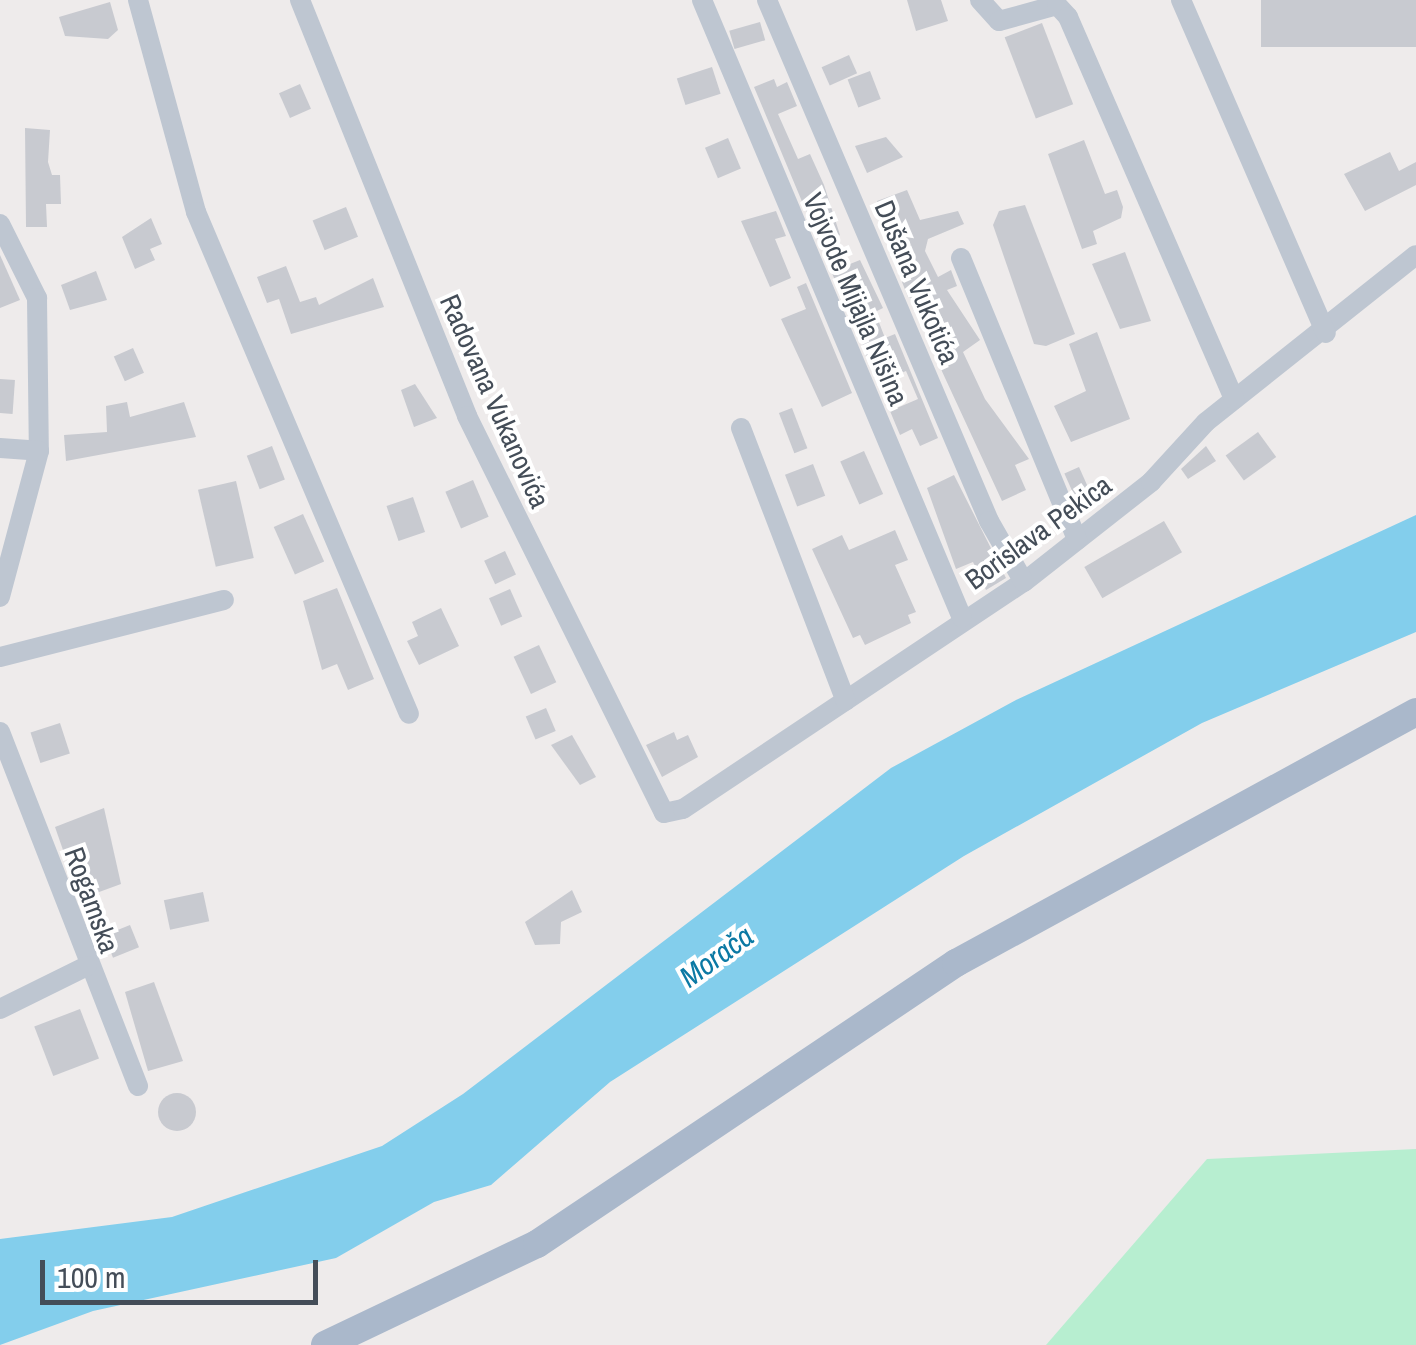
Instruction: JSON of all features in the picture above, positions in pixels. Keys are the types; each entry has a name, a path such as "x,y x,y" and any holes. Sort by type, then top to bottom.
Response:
{"main road":[{"path":"326,1345 552,1236 947,968 1416,712"}],"street":[{"path":"138,0 196,212 409,714"},
{"name":"Radovana Vukanovića","path":"300,0 466,416 664,813"},
{"name":"Vojvode Mijajla Nišina","path":"702,0 962,618"},
{"name":"Dušana Vukotića","path":"767,0 989,520 1024,582"},
{"path":"980,0 999,21 1063,10 1234,399"},
{"path":"1181,0 1326,334"},
{"path":"0,597 38,451 36,298 3,235"},
{"name":"Borislava Pekica","path":"664,813 684,809 962,618 1024,582 1151,482 1234,399 1326,334 1416,255"},
{"path":"962,258 1077,540"},
{"path":"741,428 846,701"},
{"path":"0,448 38,451"},
{"path":"0,657 224,600"},
{"name":"Rogamska","path":"0,732 87,966 138,1086"},
{"path":"0,1009 87,966"}],"green space":[{"path":"1416,1149 1416,1345 1046,1345 1207,1159"}],"water":[{"name":"Morača","path":"1416,515 1416,632 1202,723 964,856 610,1082 491,1185 434,1202 336,1258 93,1311 0,1345 0,1239 172,1217 382,1146 463,1094 891,768 1016,700"}],"building":[{"path":"907,0 941,0 948,21 916,31"},
{"path":"1261,0 1416,0 1416,47 1261,47"},
{"path":"110,2 118,30 108,39 65,36 59,17"},
{"path":"760,22 765,40 734,49 729,31"},
{"path":"1042,23 1073,104 1036,119 1005,37"},
{"path":"849,55 857,73 830,85 822,67"},
{"path":"712,67 721,94 685,105 677,78"},
{"path":"870,71 881,99 858,108 848,80"},
{"path":"774,79 777,87 787,82 797,106 778,114 798,159 810,154 824,185 840,235 830,240 840,268 860,260 883,308 875,312 885,338 895,334 938,438 920,446 912,429 900,435 890,411 918,399 906,371 878,383 754,87"},
{"path":"300,84 311,109 290,118 279,93"},
{"path":"25,128 50,130 48,162 52,175 60,175 61,204 46,204 47,227 26,227"},
{"path":"886,137 903,157 867,173 855,146"},
{"path":"728,138 741,168 718,178 705,148"},
{"path":"1084,140 1105,194 1117,190 1123,207 1121,218 1093,231 1097,244 1082,249 1048,154"},
{"path":"1390,152 1399,171 1416,162 1416,185 1365,211 1344,174"},
{"path":"907,190 920,220 958,211 964,224 928,239 925,251 938,277 951,270 957,286 947,290 980,340 963,352 985,399 1029,459 1015,465 1026,490 1002,501 927,339 936,335 921,300 908,297 902,282 908,273 877,201"},
{"path":"1025,205 1075,334 1046,346 1034,344 993,225 999,211"},
{"path":"346,207 358,237 325,250 313,220"},
{"path":"776,211 786,236 775,239 791,278 770,287 741,221"},
{"path":"151,218 162,244 150,249 155,260 135,269 122,237"},
{"path":"1125,252 1151,321 1120,329 1092,264"},
{"path":"0,255 20,300 0,308"},
{"path":"286,266 300,302 316,297 319,305 373,278 384,307 291,334 279,299 267,303 257,277"},
{"path":"96,271 107,300 70,310 61,285"},
{"path":"806,283 852,393 822,407 781,319 806,309 797,287"},
{"path":"1097,332 1130,419 1071,442 1054,406 1086,391 1069,344"},
{"path":"133,348 144,373 125,381 114,357"},
{"path":"0,379 15,380 13,414 0,413"},
{"path":"415,384 437,418 414,427 401,390"},
{"path":"127,402 130,417 184,402 196,437 66,461 64,435 107,432 106,406"},
{"path":"792,408 807,448 794,453 779,413"},
{"path":"1258,432 1276,457 1244,481 1226,456"},
{"path":"272,446 285,480 260,489 247,456"},
{"path":"1206,446 1216,461 1188,479 1181,469"},
{"path":"864,451 883,494 859,505 840,462"},
{"path":"813,464 825,496 797,506 785,475"},
{"path":"1079,467 1096,505 1081,512 1064,474"},
{"path":"954,475 1006,578 986,590 973,562 956,569 927,488"},
{"path":"473,480 489,517 461,529 445,492"},
{"path":"236,481 254,558 216,567 198,490"},
{"path":"413,497 425,532 399,541 387,506"},
{"path":"303,514 324,562 295,575 274,527"},
{"path":"1164,521 1182,552 1102,598 1084,567"},
{"path":"895,530 908,560 895,565 916,612 908,615 911,623 865,645 860,635 853,638 812,549 842,535 849,550"},
{"path":"505,551 516,575 495,584 484,561"},
{"path":"337,588 374,679 348,690 337,664 322,670 303,601"},
{"path":"510,589 522,616 501,626 489,598"},
{"path":"441,608 459,646 419,665 407,641 418,636 412,622"},
{"path":"539,645 556,682 531,694 514,657"},
{"path":"546,708 556,731 536,740 526,717"},
{"path":"60,723 70,753 40,763 31,733"},
{"path":"674,732 677,740 688,735 698,757 662,777 646,745"},
{"path":"572,735 596,777 580,785 551,745"},
{"path":"104,808 121,884 80,899 55,827"},
{"path":"572,890 582,912 561,922 560,944 535,945 525,922"},
{"path":"203,892 209,921 170,930 164,900"},
{"path":"130,925 139,947 113,958 104,935"},
{"path":"154,982 183,1061 148,1071 125,992"},
{"path":"80,1009 99,1058 53,1076 34,1027"},
{"path":"177,1093 190,1099 196,1112 190,1125 177,1131 164,1125 158,1112 164,1099"}]}
